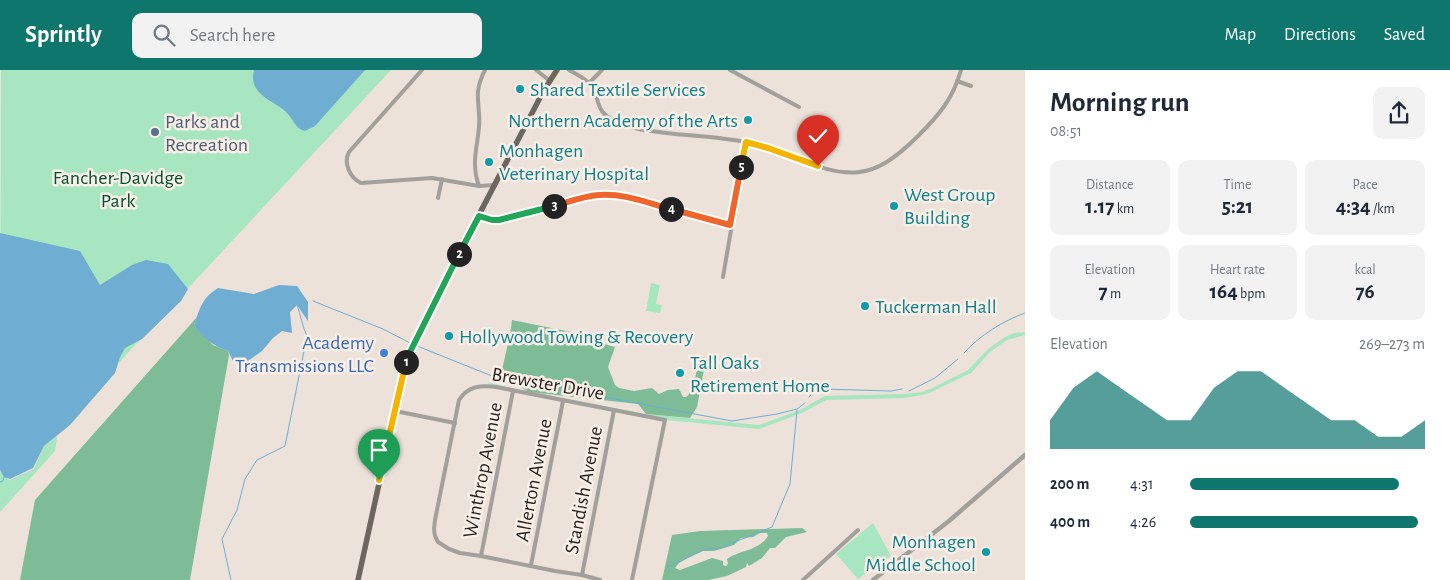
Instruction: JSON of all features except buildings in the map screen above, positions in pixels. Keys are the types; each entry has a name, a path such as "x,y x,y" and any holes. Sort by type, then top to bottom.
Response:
{"main road":[{"path":"358,580 402,376 410,352 494,185 557,70"}],"street":[{"path":"422,70 349,152 346,157 347,167 352,176 360,183 432,178 479,186 494,185"},
{"path":"479,186 476,176 475,151 479,127 478,88 485,70"},
{"path":"536,70 550,80"},
{"path":"569,70 589,83 595,92 603,113 610,119 622,124 656,132 746,142 824,168 850,172 868,171 880,167 920,134 946,104 961,70"},
{"path":"589,83 602,70"},
{"path":"730,70 798,108"},
{"path":"957,82 971,86"},
{"path":"723,277 730,225 746,142"},
{"path":"438,198 442,179"},
{"path":"479,216 499,220 586,197 611,195 626,197 730,225"},
{"name":"Brewster Drive","path":"600,580 582,575 460,553 438,542 434,529 435,520 459,400 471,388 486,386 665,420 632,580"},
{"name":"Winthrop Avenue","path":"481,556 513,391"},
{"name":"Allerton Avenue","path":"531,566 563,401"},
{"name":"Standish Avenue","path":"582,575 614,410"},
{"path":"395,411 455,423"},
{"path":"873,580 949,521 1025,454"},
{"path":"803,580 858,530"}],"green space":[{"name":"Fancher-Davidge Park","path":"1,70 391,70 46,441 0,443"},
{"path":"651,283 660,285 656,304 662,305 660,313 646,311"},
{"path":"197,317 194,325 213,345 228,351 229,355 190,580 20,580 35,500"},
{"path":"512,320 581,334 593,341 615,347 608,367 615,385 619,388 634,391 652,388 659,394 668,390 679,389 683,397 686,397 693,385 698,357 706,358 697,407 690,418 646,414 638,404 529,392 501,374"},
{"path":"1025,332 1025,335 1007,340 990,352 971,373 931,392 904,398 826,400 802,413 759,429 646,418 528,395 488,385 490,383 646,414 759,425 800,410 825,396 922,392 968,370 988,349 1005,337 1014,333"},
{"path":"57,436 55,451 0,512 0,470 10,480 34,469 44,446"},
{"path":"873,523 891,556 858,579 836,554"},
{"path":"802,528 807,532 786,537 775,548 770,548 762,558 749,566 747,563 746,567 727,576 708,580 662,580 672,535 700,531","holes":["767,533 768,536 760,545 727,559 728,564 726,566 723,565 723,561 712,558 680,570 675,568 679,563 703,551 714,551 734,545 741,538"]}],"water":[{"path":"254,70 365,70 315,126 305,131 294,123 283,109 258,92 254,82"},
{"path":"0,233 80,251 100,285 132,265 146,260 168,264 188,289 181,301 142,339 125,348 115,373 70,425 44,446 33,468 10,479 4,477 0,470"},
{"path":"279,285 297,286 308,302 308,321 297,305 290,312 292,333 282,331 262,351 245,363 233,361 228,351 209,341 194,325 205,300 218,288 254,294"}],"waterway":[{"path":"313,301 383,329 410,343"},
{"path":"231,580 222,539 237,510 245,479 257,460 285,446 307,336 297,305"},
{"path":"964,353 992,329 1025,313"},
{"path":"417,346 492,376 732,421 777,414 797,409 805,403"},
{"path":"909,391 935,378 958,359"},
{"path":"809,397 813,392 821,389 891,391 902,389"},
{"path":"668,567 702,550 720,548 772,527 790,484 797,410"},
{"path":"0,482 3,481 4,477"}],"place":[{"name":"Shared Textile Services","path":"520,89"},
{"name":"Northern Academy of the Arts","path":"748,120"},
{"name":"Parks and Recreation","path":"155,132"},
{"name":"Monhagen Veterinary Hospital","path":"489,162"},
{"name":"West Group Building","path":"894,206"},
{"name":"Tuckerman Hall","path":"865,306"},
{"name":"Hollywood Towing & Recovery","path":"449,336"},
{"name":"Academy Transmissions LLC","path":"384,353"},
{"name":"Tall Oaks Retirement Home","path":"680,373"},
{"name":"Monhagen Middle School","path":"986,552"}],"route":[{"path":"379,480 406,360 479,216 492,220 507,219 586,197 611,195 626,197 730,225 746,142 818,166"}]}
